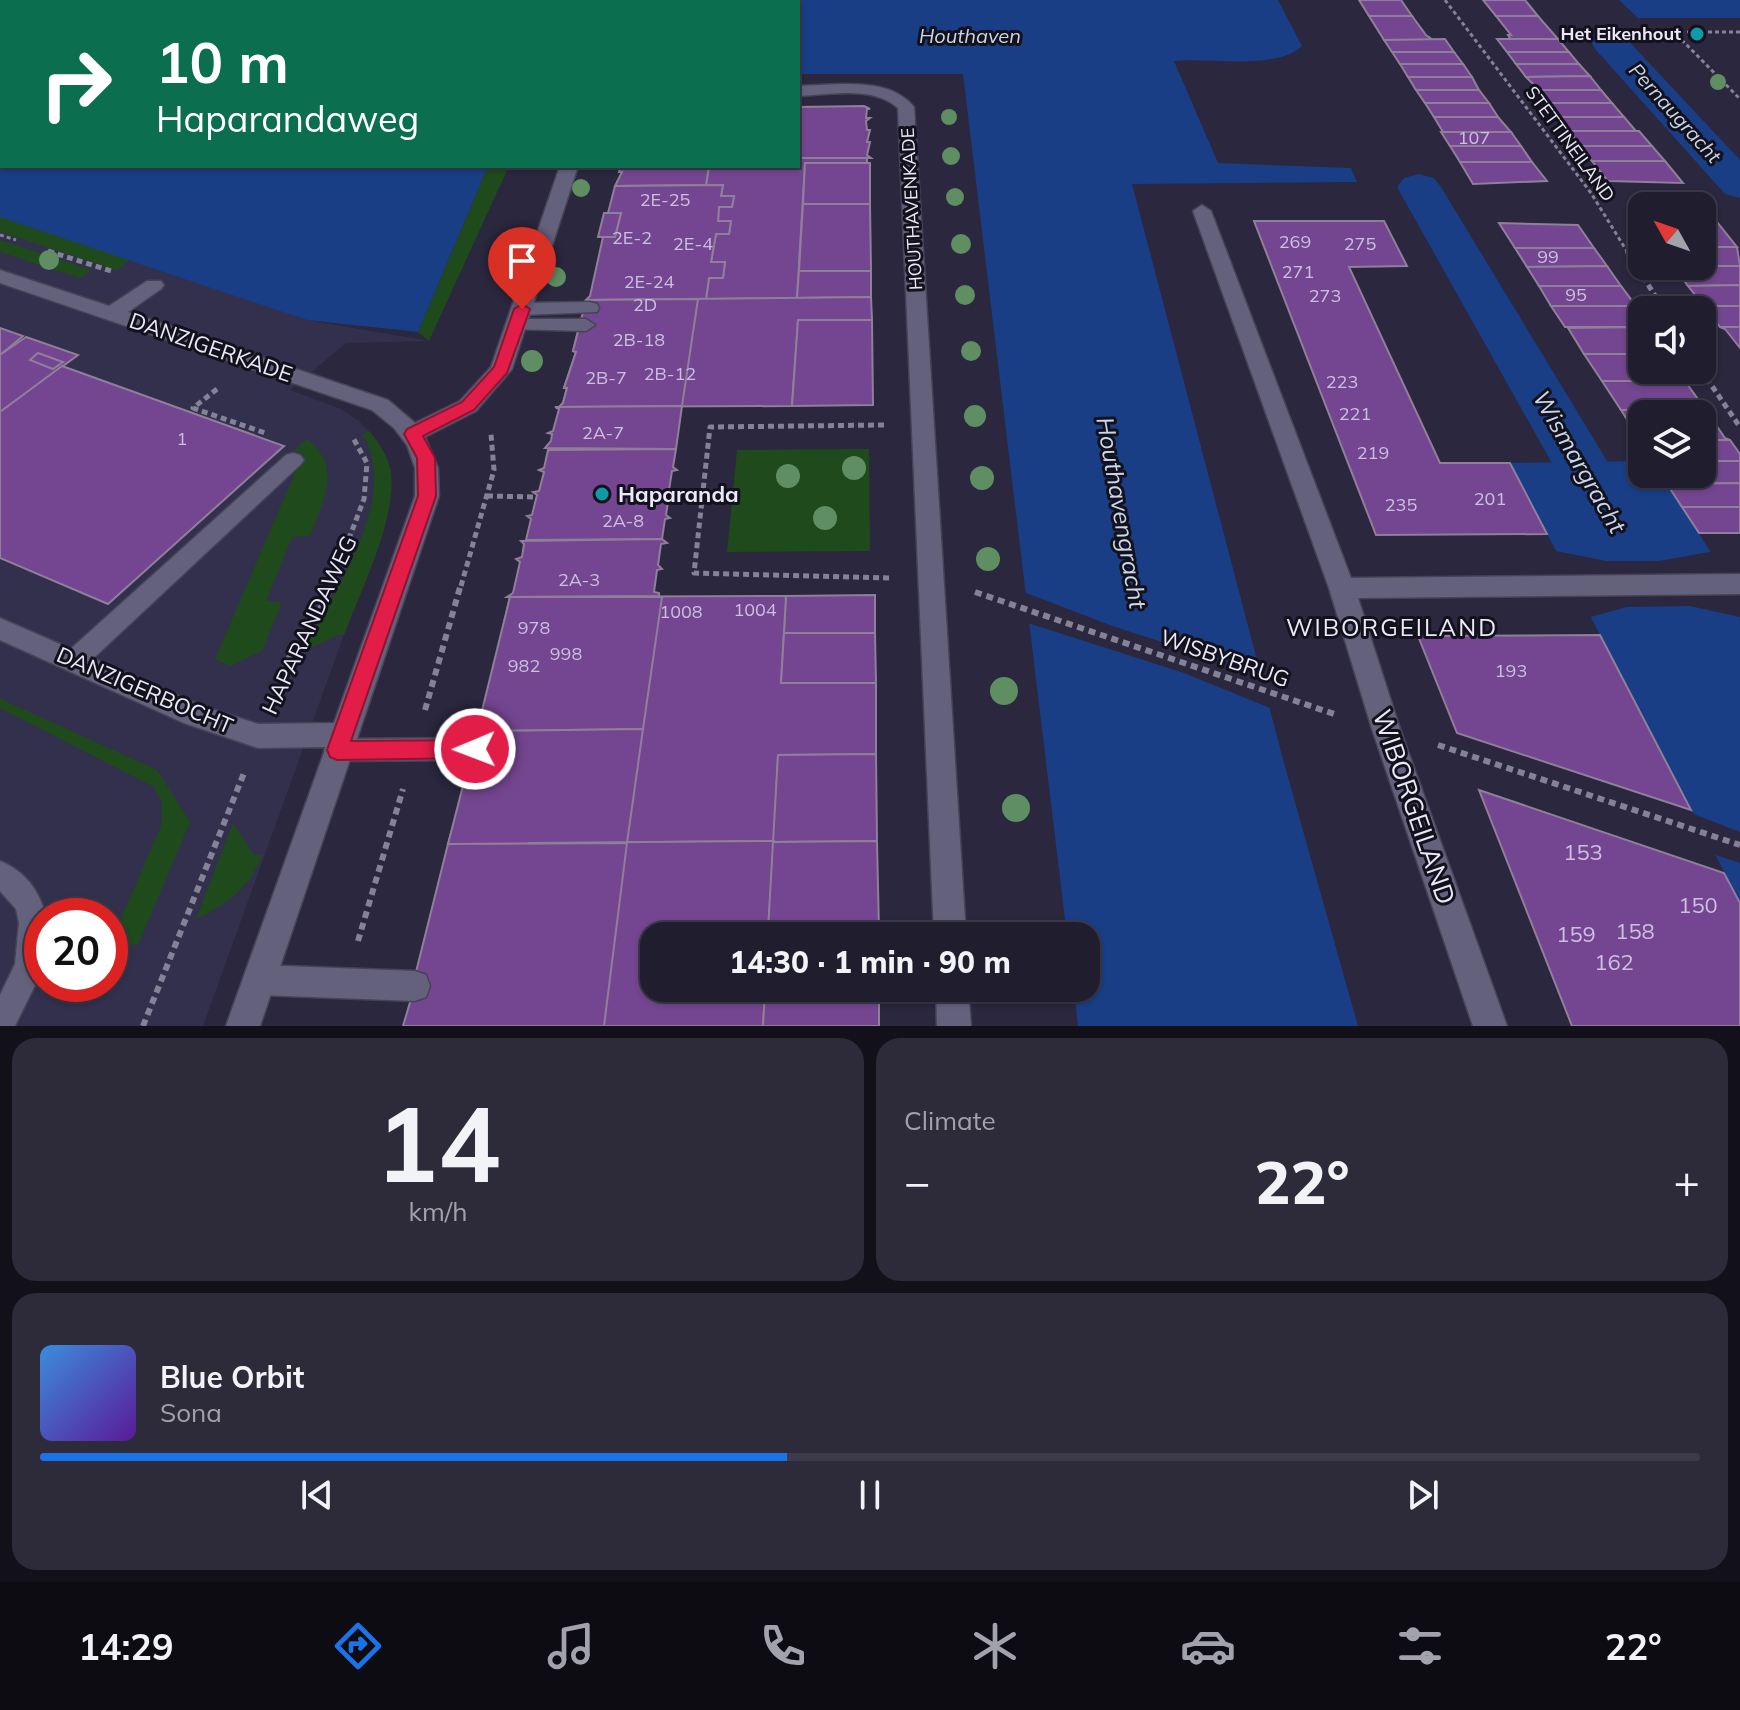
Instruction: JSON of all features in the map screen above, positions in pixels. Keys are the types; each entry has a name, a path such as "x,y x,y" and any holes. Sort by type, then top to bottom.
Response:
{"street":[{"name":"HOUTHAVENKADE","path":"800,91 882,92 898,99 906,107 949,922"},
{"path":"243,1026 427,496 426,458 413,434 468,406 501,369 568,168"},
{"name":"WIBORGEILAND","path":"1202,211 1342,588 1386,729 1490,1026"},
{"name":"DANZIGERKADE","path":"0,276 380,405 401,419 413,434"},
{"path":"113,313 154,285"},
{"path":"1342,588 1740,584"},
{"name":"DANZIGERBOCHT","path":"0,628 194,715 258,736 340,743"},
{"path":"953,1002 954,1026"}],"lane":[{"path":"519,317 588,316"},
{"path":"74,661 293,460"},
{"path":"340,743 475,749"},
{"path":"0,874 16,882 31,905 35,936 28,972 0,1021"},
{"path":"259,980 415,986"}],"path":[{"name":"STETTINEILAND","path":"1445,0 1591,193 1655,296"},
{"path":"1740,32 1674,32 1740,99"},
{"path":"0,235 28,244"},
{"path":"42,249 154,285"},
{"path":"253,360 193,408 294,443 293,460"},
{"path":"1711,384 1740,427"},
{"path":"925,425 710,427 694,573 932,579"},
{"name":"HAPARANDAWEG","path":"143,1026 289,658 335,579 364,499 367,463 361,447 345,429"},
{"path":"669,495 703,495"},
{"path":"487,496 537,497"},
{"name":"WISBYBRUG","path":"993,598 1308,706 1740,845"}],"shaded area":[{"path":"0,215 307,320 429,341 346,343 290,390 341,409 360,422 379,443 391,471 389,510 203,1026 0,1026"}],"green space":[{"path":"487,168 508,168 429,341 418,332"},
{"path":"0,215 132,258 117,270 0,232"},
{"path":"0,240 92,270 80,278 0,252"},
{"path":"369,431 387,458 390,469 392,487 384,529 344,635 337,635 303,652 345,575 369,516 374,487 372,459 362,434"},
{"path":"307,439 318,449 327,472 320,511 310,536 292,537 266,601 282,602 262,651 230,666 215,659 303,454 294,450"},
{"path":"869,449 870,551 727,552 737,450"},
{"path":"0,695 1,699 157,770 190,822 138,945 128,945 128,902 161,826 162,803 154,787 0,708"},
{"path":"233,823 254,855 262,855 251,877 236,894 196,919"}],"water":[{"path":"800,0 1278,0 1302,46 1290,54 1259,61 1174,61 1218,163 1351,168 1357,182 1132,184 1284,763 1358,1026 1078,1026 1075,1002 1100,1002 1100,922 1065,922 963,74 800,74"},
{"path":"1619,0 1740,0 1740,18 1638,18"},
{"path":"0,168 487,168 418,332 307,320 0,217"},
{"path":"1628,461 1628,488 1670,488 1740,598 1740,902 1510,463"}],"pier":[{"path":"1551,550 1606,561 1659,561 1715,551 1740,590 1740,617 1690,606 1627,607 1587,618"},
{"path":"1021,591 1115,627 1266,675 1275,710 1184,673 1025,622"},
{"path":"1688,812 1740,832 1740,863 1710,853"}],"building":[{"path":"1359,0 1401,0 1412,16 1369,16"},
{"path":"1483,0 1525,0 1538,16 1496,16"},
{"path":"1369,16 1412,16 1433,40 1384,40"},
{"path":"1496,16 1538,16 1558,39 1511,40 1508,35 1511,35"},
{"path":"1445,39 1454,52 1392,52 1384,40"},
{"path":"1497,39 1558,39 1569,52 1507,52"},
{"path":"1392,52 1454,52 1463,64 1400,64"},
{"path":"1507,52 1569,52 1579,64 1516,64"},
{"path":"1400,64 1463,64 1472,77 1408,77"},
{"path":"1516,64 1579,64 1590,76 1526,77"},
{"path":"1590,76 1601,90 1539,90 1526,77"},
{"path":"1408,77 1472,77 1479,90 1416,90"},
{"path":"1416,90 1479,90 1489,103 1425,103"},
{"path":"1539,90 1601,90 1612,103 1549,103"},
{"path":"1425,103 1489,103 1498,117 1434,117"},
{"path":"1549,103 1612,103 1624,117 1560,117"},
{"path":"864,106 870,109 867,109 866,118 870,118 866,121 867,130 870,130 867,155 871,158 800,158 800,107"},
{"path":"1434,117 1498,117 1511,132 1443,132"},
{"path":"1560,117 1624,117 1636,131 1569,131"},
{"path":"1569,131 1639,131 1652,146 1580,146"},
{"path":"1441,132 1511,132 1521,146 1450,146"},
{"path":"1450,146 1521,146 1532,162 1460,162"},
{"path":"1580,146 1652,146 1665,161 1592,161"},
{"path":"800,158 867,158 867,163 805,163 797,298 706,299 709,278 723,278 725,262 711,262 716,234 729,234 731,221 718,221 719,207 732,207 734,196 721,196 723,185 706,185 709,168 800,168"},
{"path":"1592,161 1665,161 1683,183 1608,181"},
{"path":"1460,162 1532,162 1547,181 1473,184"},
{"path":"805,163 870,163 870,204 803,204"},
{"path":"709,168 706,185 615,186 622,172 619,172 620,169"},
{"path":"723,185 721,196 734,196 732,207 719,207 718,221 731,221 729,234 716,234 711,262 725,262 723,278 709,278 706,299 586,300 590,296 603,237 615,237 621,213 608,213 615,186"},
{"path":"803,204 870,204 871,271 799,271"},
{"path":"604,213 621,213 615,237 598,237"},
{"path":"1254,221 1384,221 1407,266 1349,267 1440,463 1510,463 1547,534 1376,535"},
{"path":"1716,222 1717,222 1737,247 1716,247"},
{"path":"1499,223 1578,225 1594,248 1515,248"},
{"path":"1716,247 1737,247 1740,266 1716,266"},
{"path":"1515,248 1594,248 1607,266 1527,267"},
{"path":"1607,266 1621,286 1539,286 1527,267"},
{"path":"1716,266 1740,266 1740,285 1688,286 1684,280 1716,280"},
{"path":"799,271 871,271 871,297 797,298"},
{"path":"1740,285 1740,306 1716,306 1716,296 1696,296 1688,286"},
{"path":"1539,286 1621,286 1628,296 1628,306 1551,306"},
{"path":"871,297 872,320 798,320 792,406 559,407 563,403 567,388 564,388 576,352 573,351 578,331 584,331 588,318 582,318 588,314 591,303 586,303 586,300"},
{"path":"698,299 682,406 559,407 567,388 564,388 576,352 573,351 586,300"},
{"path":"1551,306 1628,306 1628,327 1565,327"},
{"path":"1716,306 1740,306 1740,327 1720,327 1716,322"},
{"path":"798,320 872,320 873,405 792,406"},
{"path":"1628,327 1628,354 1584,354 1568,328"},
{"path":"1720,327 1740,327 1740,348 1725,329"},
{"path":"0,328 23,336 0,355"},
{"path":"26,337 78,355 0,412 0,355"},
{"path":"38,353 63,362 53,369 30,360"},
{"path":"1584,354 1628,354 1628,381 1602,381"},
{"path":"62,366 284,446 108,604 0,558 0,412"},
{"path":"1602,381 1687,384 1699,400 1628,400 1628,410 1621,410"},
{"name":"Haparanda","path":"682,406 676,449 545,448 551,441 552,434 548,433 553,431 559,409 555,407"},
{"path":"1716,425 1725,438 1730,440 1716,440"},
{"path":"1716,440 1730,440 1740,454 1740,461 1716,461"},
{"name":"Haparanda","path":"676,449 673,467 677,470 672,471 669,490 674,492 669,495 666,515 670,518 665,519 662,539 526,540 531,519 527,516 532,515 537,495 533,492 539,491 544,472 539,470 544,468 548,450"},
{"path":"1716,461 1740,461 1740,483 1716,483"},
{"path":"1716,483 1740,483 1740,507 1682,507 1670,488 1716,488"},
{"path":"1682,507 1740,507 1740,533 1699,533"},
{"name":"Haparanda","path":"662,539 667,543 661,544 658,565 662,569 657,570 654,592 659,596 507,597 513,593 520,562 516,559 522,557 524,544 521,541"},
{"path":"875,595 875,633 784,633 786,596"},
{"path":"786,596 781,683 876,683 876,754 778,755 774,841 448,844 475,749 510,597"},
{"path":"510,597 662,597 643,729 477,731"},
{"path":"784,633 875,633 876,683 781,683"},
{"path":"1600,635 1691,810 1457,733 1418,636"},
{"path":"643,729 627,843 448,844 477,731"},
{"path":"876,754 877,841 773,842 778,755"},
{"path":"1479,790 1724,873 1740,903 1740,1026 1572,1026"},
{"path":"774,841 769,922 640,922 640,1002 764,1002 763,1026 547,1026 568,1023 572,999 411,1000 419,972 524,971 531,934 576,934 582,903 566,902 571,875 523,875 529,843"},
{"path":"877,841 879,922 769,922 773,842"},
{"path":"627,843 604,1026 403,1026 419,972 416,972 448,844"},
{"path":"764,1002 879,1002 879,1026 763,1026"}],"waterway":[{"name":"Pernaugracht","path":"1609,42 1740,185"},
{"name":"Wismargracht","path":"1419,187 1620,532"}],"place":[{"name":"Het Eikenhout","path":"1697,34"},
{"name":"Haparanda","path":"602,494"}],"district":[{"name":"WIBORGEILAND","path":"1392,628"}],"route":[{"path":"475,749 337,750 427,496 426,458 413,434 468,406 501,369 522,309"}],"water label":[{"name":"Houthaven","path":"970,36"},
{"name":"Houthavengracht","path":"1121,513"}]}
